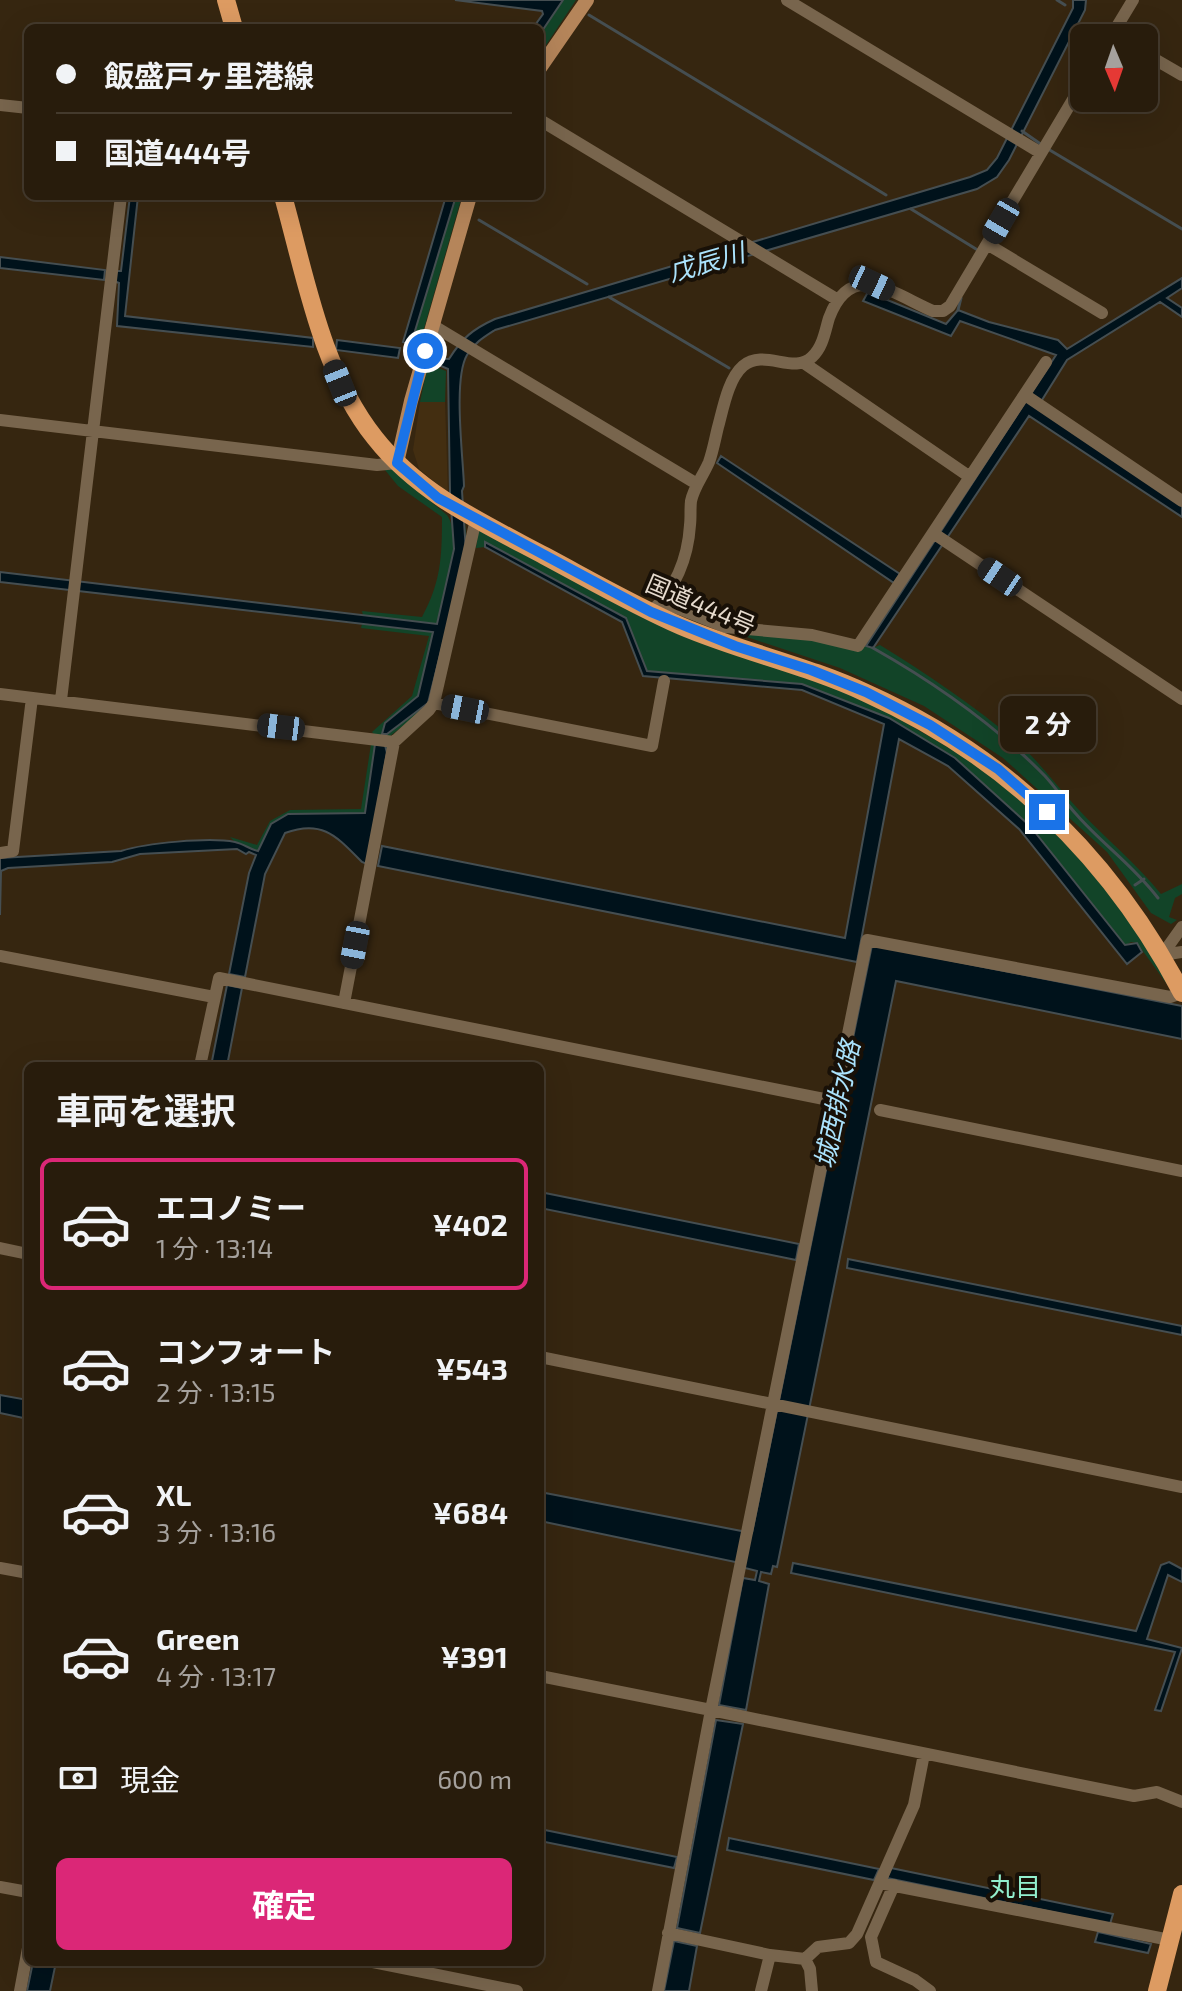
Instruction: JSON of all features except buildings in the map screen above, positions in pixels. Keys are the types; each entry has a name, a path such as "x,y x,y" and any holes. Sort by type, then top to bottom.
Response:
{"highway":[{"path":"226,0 233,24"},
{"name":"国道444号","path":"284,200 329,356 340,383 375,438 397,463 438,498 656,607 703,635 811,670 866,692 930,725 998,769 1047,812 1091,857 1137,917 1182,993"},
{"path":"1157,1991 1182,1894"}],"main road":[{"path":"544,62 587,0"},
{"path":"397,463 432,325 469,200"}],"street":[{"path":"787,0 1023,142 1044,148"},
{"path":"1120,24 1133,0"},
{"path":"1158,61 1182,75"},
{"path":"804,363 820,346 838,300 856,284 872,283 933,311 943,311 950,306 1070,104"},
{"path":"0,105 24,108"},
{"path":"544,122 838,300"},
{"path":"61,700 121,200"},
{"path":"987,244 1102,313"},
{"path":"432,325 697,484"},
{"path":"970,477 804,363 755,360 743,366 734,380 709,462 691,502 690,528 680,572 656,607 725,627 812,635 858,646 1025,395 1046,362"},
{"path":"1025,395 1182,501"},
{"path":"0,420 377,465 397,463"},
{"path":"344,1003 394,742 434,703 476,519"},
{"path":"933,533 1182,699"},
{"path":"434,703 652,746 664,681"},
{"path":"0,694 394,742"},
{"path":"0,853 13,851 32,698"},
{"path":"1162,955 1182,927"},
{"path":"658,1991 680,1935 711,1710 867,940 1170,997 1182,993"},
{"path":"1162,955 1182,952"},
{"path":"0,956 214,997"},
{"path":"201,1062 219,978 834,1101"},
{"path":"880,1110 1182,1171"},
{"path":"0,1248 24,1253"},
{"path":"544,1358 1182,1487"},
{"path":"0,1568 24,1572"},
{"path":"544,1677 1134,1796 1157,1792 1182,1802"},
{"path":"680,1935 770,1955 805,1959 818,1947 849,1943 857,1934 914,1805 924,1754"},
{"path":"880,1883 1170,1940"},
{"path":"894,1885 871,1937 876,1962 915,1980 930,1991"},
{"path":"0,1887 24,1891"},
{"path":"761,1991 770,1955"},
{"path":"805,1959 810,1969 812,1991"},
{"path":"20,1991 25,1966"},
{"path":"393,1966 517,1991"}],"shaded area":[{"path":"420,402 445,402 448,493 419,469 413,450"}],"green space":[{"path":"563,0 576,0 544,48 544,28"},
{"path":"455,200 461,200 419,346 411,344"},
{"path":"428,364 446,371 445,402 420,402"},
{"path":"392,469 447,515 452,526 451,568 437,624 363,615 362,611 422,617 439,569 442,517 398,486 385,470"},
{"path":"462,522 465,523 468,551 429,705 389,737 375,735 372,732 412,696 429,636 361,628 362,624 433,632 418,696 385,723 382,734 387,734 428,703 466,552"},
{"path":"479,528 867,700 990,772 1050,824 1100,879 1142,936 1169,987 1137,943 1131,942 1125,946 1030,826 955,758 889,718 802,684 647,671 626,618 485,543 485,547 476,548"},
{"path":"729,631 808,639 858,650 880,645 915,667 1017,742 1161,894 1182,884 1182,894 1175,898 1169,917 1177,920 1171,924 1151,913 1107,852 1003,758 924,706 840,668"},
{"path":"371,744 391,744 369,865 375,745 365,813 288,814 258,851 230,837 257,845 270,821 290,810 361,809"}],"water":[{"path":"455,0 563,0 544,28 544,24 536,24 542,11"},
{"name":"戊辰川","path":"1073,0 1086,0 1078,24 1070,24 1070,40 1009,160 997,177 977,189 495,330 473,347 467,355 460,381 466,552 428,703 387,734 382,734 385,723 418,696 433,632 0,582 0,572 437,624 454,549 448,369 434,363 436,358 449,359 469,335 495,319 987,170 997,158 1073,8"},
{"path":"130,200 138,200 125,316 313,338 313,347 117,326 119,283 114,281 115,271 121,271"},
{"path":"445,200 455,200 411,344 403,342"},
{"path":"0,257 105,270 104,280 0,268"},
{"path":"1182,278 1182,288 1167,298 1182,308 1182,317 1160,302 1067,360 1037,408 1182,505 1182,517 1029,416 873,648 866,646 1056,355 960,321 951,336 863,301 868,292 946,324 958,310 989,322 1058,340 1067,349"},
{"path":"337,340 400,348 398,358 336,350"},
{"path":"721,456 900,574 894,583 717,463"},
{"path":"485,542 626,618 647,671 802,684 889,718 955,758 1030,826 1125,945 1137,943 1142,952 1127,964 1019,829 948,766 899,739 857,962 378,866 382,846 845,938 884,724 802,690 643,676 622,622 485,547"},
{"path":"375,744 385,745 387,753 367,864 337,838 319,829 298,829 285,833 265,874 245,977 229,974 249,873 256,855 249,852 246,854 237,849 140,854 112,862 8,868 1,871 0,915 0,858 121,851 194,841 235,842 258,851 271,824 288,814 365,813"},
{"path":"872,945 1182,1006 1182,1039 896,981 777,1567 773,1566 771,1574 761,1572 759,1581 769,1584 746,1710 719,1705 743,1578 755,1580 757,1571 745,1568 745,1564 544,1522 544,1493 752,1533"},
{"path":"227,985 242,988 228,1062 212,1062"},
{"path":"544,1193 799,1244 796,1260 544,1209"},
{"path":"848,1259 1182,1326 1182,1335 847,1268"},
{"path":"0,1395 24,1399 24,1418 0,1413"},
{"path":"1169,1562 1182,1569 1182,1582 1168,1575 1147,1639 1182,1648 1161,1711 1155,1710 1175,1652 791,1573 793,1563 1136,1631 1161,1565"},
{"path":"716,1720 743,1724 700,1933 677,1928"},
{"path":"544,1830 677,1857 674,1868 544,1842"},
{"path":"729,1838 879,1869 874,1880 727,1850"},
{"path":"891,1868 1113,1914 1110,1924 887,1878"},
{"path":"1098,1932 1151,1944 1148,1953 1095,1942"},
{"path":"674,1941 697,1946 689,1991 664,1991"},
{"path":"32,1966 55,1966 50,1991 27,1991"}],"waterway":[{"path":"1057,0 1065,5"},
{"path":"589,15 886,195"},
{"path":"1022,131 1042,145"},
{"path":"1048,149 1182,229"},
{"path":"911,209 976,249"},
{"path":"479,220 587,284"},
{"path":"609,297 729,368"},
{"path":"958,310 961,298"},
{"path":"873,648 941,690 1006,739 1045,776 1086,825 1158,898"},
{"path":"1135,885 1144,879"}],"district":[{"name":"丸目","path":"1015,1885"}],"route":[{"path":"425,351 397,463 438,498 679,625 866,692 930,725 998,769 1047,812"}],"water label":[{"name":"城西排水路","path":"836,1104"}]}
